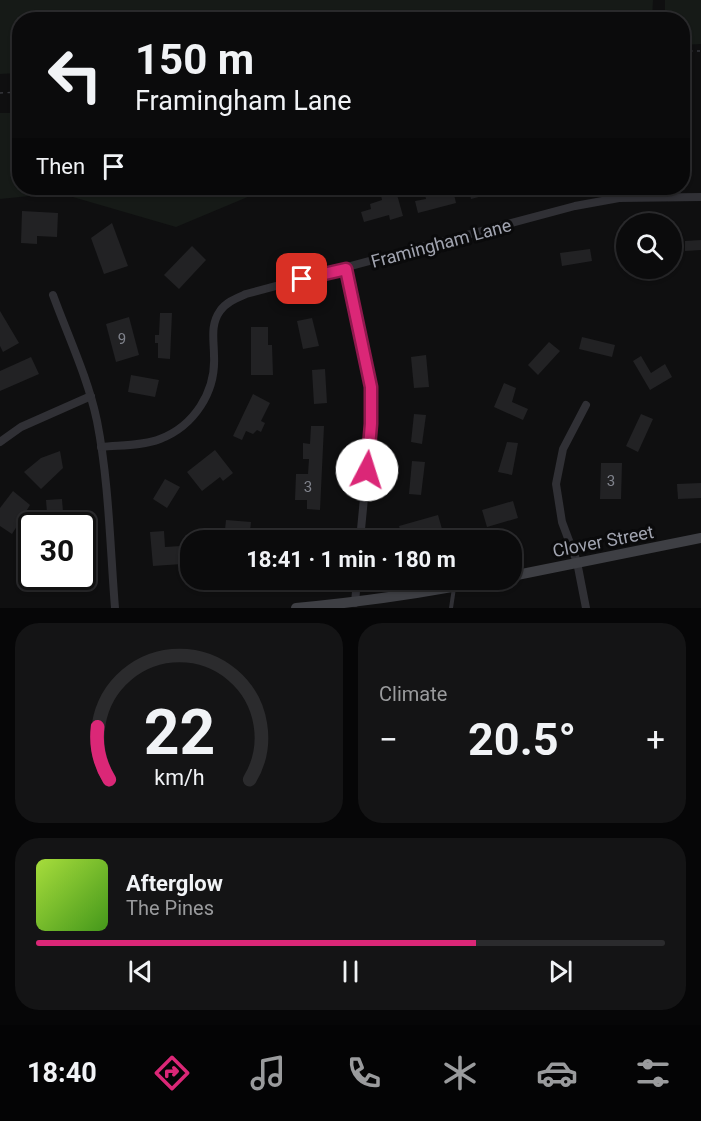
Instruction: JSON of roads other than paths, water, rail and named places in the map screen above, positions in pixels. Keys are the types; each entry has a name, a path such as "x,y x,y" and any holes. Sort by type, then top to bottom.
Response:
{"main road":[{"name":"Clover Street","path":"522,574 701,538"},
{"path":"296,608 354,603 435,590"}],"street":[{"name":"Framingham Lane","path":"101,447 158,440 172,434 194,416 202,404 213,376 213,334 216,318 230,302 258,290 605,200 701,197"},
{"path":"346,269 371,387 371,424 361,530"},
{"path":"53,295 91,396 101,447 115,608"},
{"path":"0,442 21,427 91,396"},
{"path":"586,405 564,449 556,484 562,522 577,562 586,608"},
{"path":"354,603 356,590"}],"lane":[{"path":"450,608 453,590"}]}
